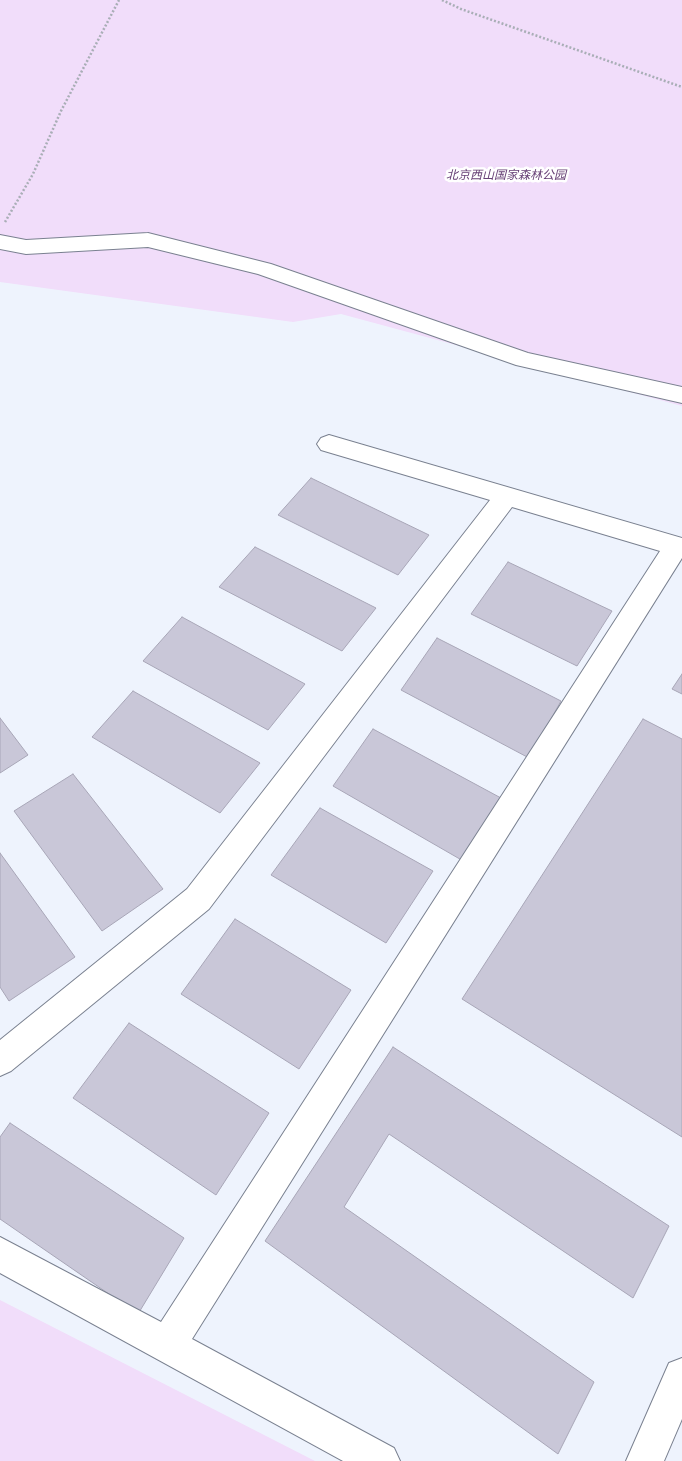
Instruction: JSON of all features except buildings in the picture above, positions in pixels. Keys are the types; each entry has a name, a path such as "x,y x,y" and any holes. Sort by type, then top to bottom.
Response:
{"street":[{"path":"2,232 26,247 148,240 264,268 524,360 682,395"},
{"path":"167,1345 679,547 329,444"},
{"path":"0,1060 198,899 507,496"},
{"path":"0,1254 381,1461"},
{"path":"645,1461 682,1376"}],"path":[{"path":"2,232 33,174 61,111 119,0"},
{"path":"442,0 461,9 682,87"}],"green space":[{"name":"北京西山国家森林公园","path":"0,0 682,0 682,406 341,314 293,322 0,282"},
{"path":"0,1300 315,1461 0,1461"}]}
